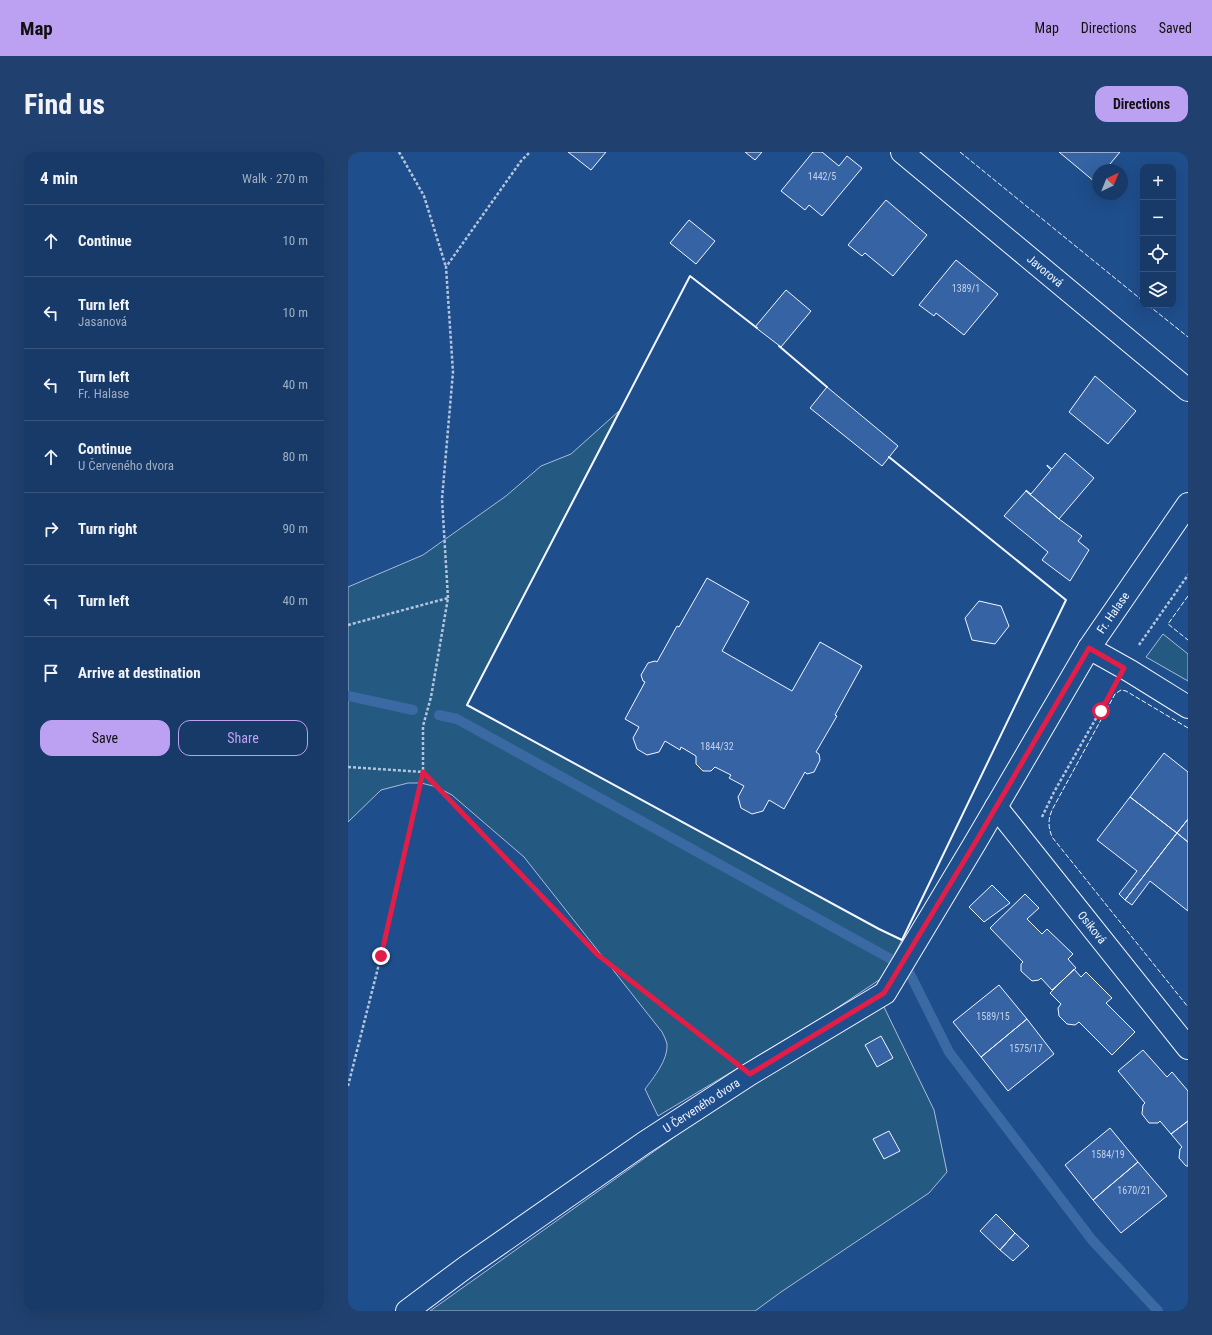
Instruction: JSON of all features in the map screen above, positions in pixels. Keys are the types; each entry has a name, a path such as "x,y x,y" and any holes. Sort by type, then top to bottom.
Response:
{"street":[{"name":"Javorová","path":"902,152 1188,390"},
{"name":"Fr. Halase","path":"996,807 1089,648 1188,504"},
{"path":"1089,648 1188,707"},
{"name":"U Červeného dvora","path":"407,1311 466,1267 644,1143 750,1074 884,993 996,807"},
{"name":"Osiková","path":"996,807 1188,1048"}],"path":[{"path":"348,1086 381,956 423,772 423,726 430,698 448,598 442,500 452,372 446,267 424,196 398,152"},
{"path":"446,267 521,161 530,152"},
{"path":"1042,823 1042,816 1054,792 1124,668 1188,575"},
{"path":"348,625 448,598"},
{"path":"348,767 423,772 598,955 750,1074"}],"shaded area":[{"path":"619,411 467,705 879,929 902,940 882,978 828,1014 658,1116 645,1089 660,1068 667,1050 666,1040 662,1032 524,857 452,795 437,787 421,783 408,783 381,790 348,822 348,587 423,555 506,496 541,466 571,454"},
{"path":"1163,634 1188,654 1188,681 1146,657"},
{"path":"883,1005 934,1110 947,1172 929,1193 755,1311 430,1311 691,1125 763,1077"}],"building":[{"path":"568,152 606,152 591,170"},
{"path":"745,152 762,152 755,160"},
{"path":"813,152 822,152 839,166 847,156 862,168 822,216 809,205 805,210 781,191"},
{"path":"1059,152 1120,152 1110,164 1092,164 1092,180"},
{"path":"886,200 927,235 893,276 865,253 862,256 848,245"},
{"path":"689,220 715,241 696,264 670,243"},
{"path":"956,260 998,294 964,335 936,313 934,316 919,305"},
{"path":"786,290 811,311 781,347 755,327"},
{"path":"1095,376 1136,411 1108,444 1069,412"},
{"path":"827,387 898,446 882,466 810,408"},
{"path":"1065,453 1094,478 1059,519 1026,490 1031,494 1051,470 1047,465 1052,469"},
{"path":"1026,491 1082,536 1078,541 1089,550 1070,581 1042,560 1048,552 1004,516"},
{"path":"707,578 749,602 722,651 792,691 820,642 862,666 835,715 837,716 816,752 819,754 820,760 814,772 807,774 805,772 784,809 769,800 763,811 752,814 741,808 738,797 744,786 729,778 731,775 715,767 711,771 703,771 696,764 696,756 681,747 680,750 665,741 659,752 647,755 637,749 633,738 639,727 625,719 645,682 643,681 641,675 648,663 655,661 657,662 677,626 679,627"},
{"path":"979,601 1001,606 1009,626 995,644 972,640 965,618"},
{"path":"1164,753 1188,772 1188,819 1177,833 1130,797"},
{"path":"1130,797 1177,833 1125,900 1119,894 1137,871 1097,840"},
{"path":"1188,819 1188,842 1177,833"},
{"path":"1177,833 1188,842 1188,911 1150,881 1132,905 1125,900"},
{"path":"992,885 1010,903 984,922 969,907"},
{"path":"1025,894 1039,908 1027,919 1042,934 1047,929 1073,954 1068,959 1076,968 1052,990 1041,978 1039,980 1032,981 1021,971 1021,964 1023,962 990,928"},
{"path":"1074,969 1081,977 1086,972 1112,998 1106,1003 1135,1032 1112,1055 1079,1022 1075,1025 1067,1024 1059,1016 1058,1008 1061,1004 1050,993"},
{"path":"999,985 1027,1019 981,1057 953,1022"},
{"path":"1027,1019 1054,1054 1008,1091 981,1057"},
{"path":"881,1036 893,1058 877,1067 865,1045"},
{"path":"1143,1050 1167,1077 1172,1072 1188,1091 1188,1121 1171,1134 1160,1121 1158,1123 1149,1123 1142,1114 1143,1105 1145,1103 1118,1071"},
{"path":"1188,1121 1188,1166 1186,1166 1179,1158 1180,1149 1182,1147 1171,1134"},
{"path":"1110,1128 1138,1162 1093,1200 1065,1165"},
{"path":"889,1131 900,1151 884,1159 873,1139"},
{"path":"1138,1162 1167,1196 1121,1233 1093,1200"},
{"path":"996,1214 1015,1233 1000,1250 980,1231"},
{"path":"1015,1233 1029,1246 1013,1261 1000,1250"}],"waterway":[{"path":"348,696 413,710"},
{"path":"439,715 457,719 907,968 949,1052 1092,1240 1158,1311"}],"fence":[{"path":"960,152 1140,299"},
{"path":"1152,308 1188,337"},
{"path":"1188,596 1168,624 1188,640"},
{"path":"1188,728 1126,691 1121,690 1115,694 1052,810 1049,823 1052,837 1188,1007"}],"wall":[{"path":"757,328 690,276 467,705 879,929 902,940 1066,600 889,457"},
{"path":"779,346 827,387"}],"route":[{"path":"381,956 423,772 598,955 750,1074 884,993 975,843 1089,648 1124,668 1101,711"}]}
